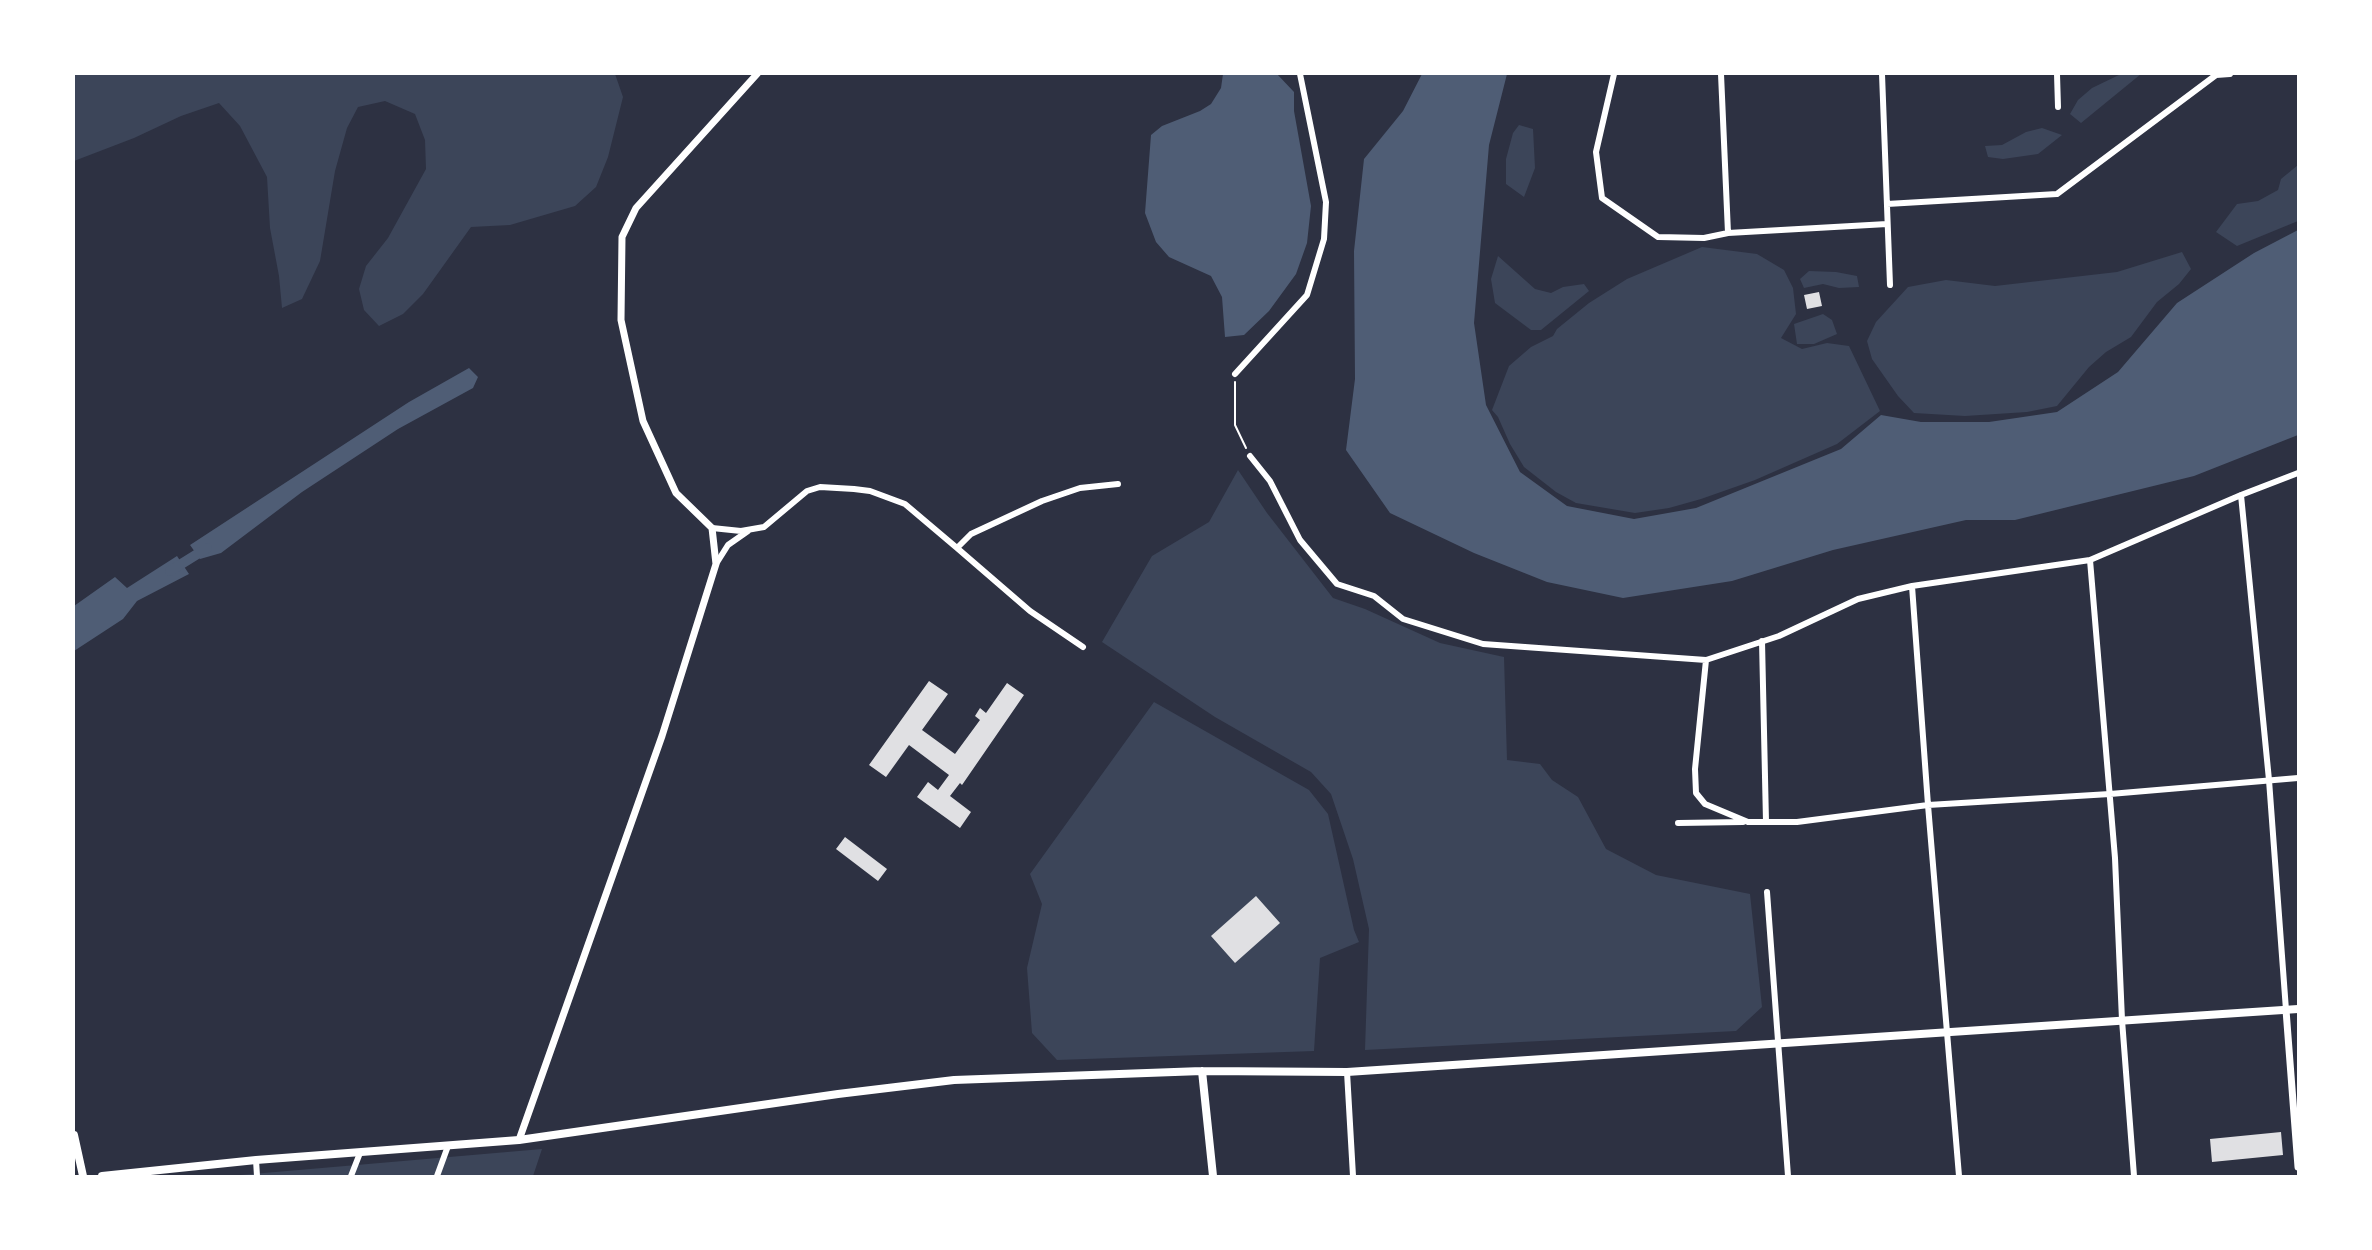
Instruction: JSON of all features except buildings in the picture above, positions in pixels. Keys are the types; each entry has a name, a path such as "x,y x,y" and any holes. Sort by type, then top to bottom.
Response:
{"main road":[{"path":"102,1177 256,1160 519,1140 954,1080 1202,1071 1347,1072 2298,1009"},
{"path":"1202,1071 1213,1177"},
{"path":"74,1135 83,1177"}],"street":[{"path":"757,74 636,208 622,237 621,320 643,421 676,493 712,527 741,531 764,527 778,518 793,501 807,491 820,487 870,491 905,504 1030,611 1083,647"},
{"path":"1235,374 1307,295 1324,239 1326,202 1300,74"},
{"path":"1614,74 1596,152 1602,198 1658,237 1704,238 1728,233 1887,224"},
{"path":"1721,74 1728,233"},
{"path":"1882,74 1890,285"},
{"path":"2056,74 2058,107"},
{"path":"1887,204 2057,194 2216,75 2230,74"},
{"path":"1250,456 1270,481 1300,540 1337,584 1374,596 1403,619 1483,644 1706,660 1779,636 1858,599 1912,586 2091,560 2298,473"},
{"path":"957,548 971,534 1042,501 1080,488 1118,484"},
{"path":"2241,495 2269,780 2298,1167"},
{"path":"712,527 716,564"},
{"path":"519,1140 662,736 716,564 727,545 752,529"},
{"path":"2091,560 2110,794 2122,1020 2134,1177"},
{"path":"1912,586 1959,1177"},
{"path":"1762,641 1766,822"},
{"path":"1706,660 1695,769 1696,793 1705,804 1748,822"},
{"path":"1678,822 1797,822 1928,805 2110,794 2298,778"},
{"path":"1767,892 1788,1177"},
{"path":"1347,1072 1353,1177"},
{"path":"437,1177 448,1146"},
{"path":"351,1177 360,1153"},
{"path":"256,1160 257,1177"}],"path":[{"path":"1235,374 1235,425 1250,456"}],"shaded area":[{"path":"74,74 615,74 623,97 608,157 596,187 575,206 510,225 471,227 423,294 403,314 379,326 364,310 359,289 366,266 388,238 426,169 425,140 415,114 385,101 358,107 347,128 335,171 320,261 302,299 282,308 270,228 267,177 240,126 219,103 74,161"},
{"path":"1223,74 1277,74 1294,92 1294,111 1311,206 1307,243 1296,274 1269,311 1244,335 1225,337 1222,297 1211,276 1169,257 1156,242 1145,213 1151,135 1162,126 1211,104 1221,88"},
{"path":"1422,74 1507,74 1489,145 1474,323 1486,405 1520,472 1567,506 1634,519 1696,508 1841,449 1881,415 1921,422 1989,422 2057,412 2118,372 2177,303 2254,253 2298,230 2298,435 2194,476 2015,520 1966,520 1833,550 1732,581 1623,598 1547,582 1474,553 1390,513 1346,450 1355,379 1354,251 1364,159 1403,111"},
{"path":"2121,74 2141,74 2081,123 2070,114 2078,100 2092,88"},
{"path":"1519,125 1533,129 1535,168 1524,197 1506,184 1506,159 1513,133"},
{"path":"2042,128 2062,135 2038,154 2003,159 1988,157 1985,146 2002,145 2026,132"},
{"path":"2298,165 2298,221 2237,246 2216,232 2237,204 2258,201 2278,190 2281,179"},
{"path":"1702,247 1757,254 1784,270 1793,288 1796,314 1781,338 1802,349 1827,343 1849,346 1880,411 1837,444 1755,480 1701,499 1669,508 1635,513 1576,503 1556,492 1524,467 1492,410 1509,366 1531,347 1553,336 1557,329 1589,303 1627,279"},
{"path":"2182,252 2191,269 2179,284 2157,302 2131,337 2106,352 2089,367 2057,406 2027,412 1965,416 1914,413 1898,396 1872,359 1867,341 1876,322 1908,287 1946,280 1995,286 2117,272"},
{"path":"1498,256 1535,289 1551,293 1563,287 1584,284 1589,291 1541,330 1531,330 1495,303 1491,279"},
{"path":"1809,271 1857,276 1859,287 1839,288 1823,284 1804,288 1800,279"},
{"path":"1823,314 1832,320 1837,334 1814,344 1797,344 1794,324"},
{"path":"469,368 478,377 473,388 398,429 302,492 221,553 200,559 190,545 409,402"},
{"path":"1238,470 1267,513 1333,598 1365,609 1440,643 1504,657 1507,760 1540,764 1552,780 1578,797 1606,849 1656,875 1750,894 1762,1007 1736,1031 1365,1050 1369,929 1353,859 1331,794 1311,772 1215,717 1102,642 1152,556 1209,522"},
{"path":"177,556 189,574 137,601 123,619 74,651 74,606 115,577 127,588"},
{"path":"1154,702 1309,790 1328,814 1359,942 1320,958 1314,1051 1057,1060 1032,1033 1027,968 1042,904 1030,874"},
{"path":"542,1149 533,1176 229,1176"}],"waterway":[{"path":"170,571 207,548"}]}
